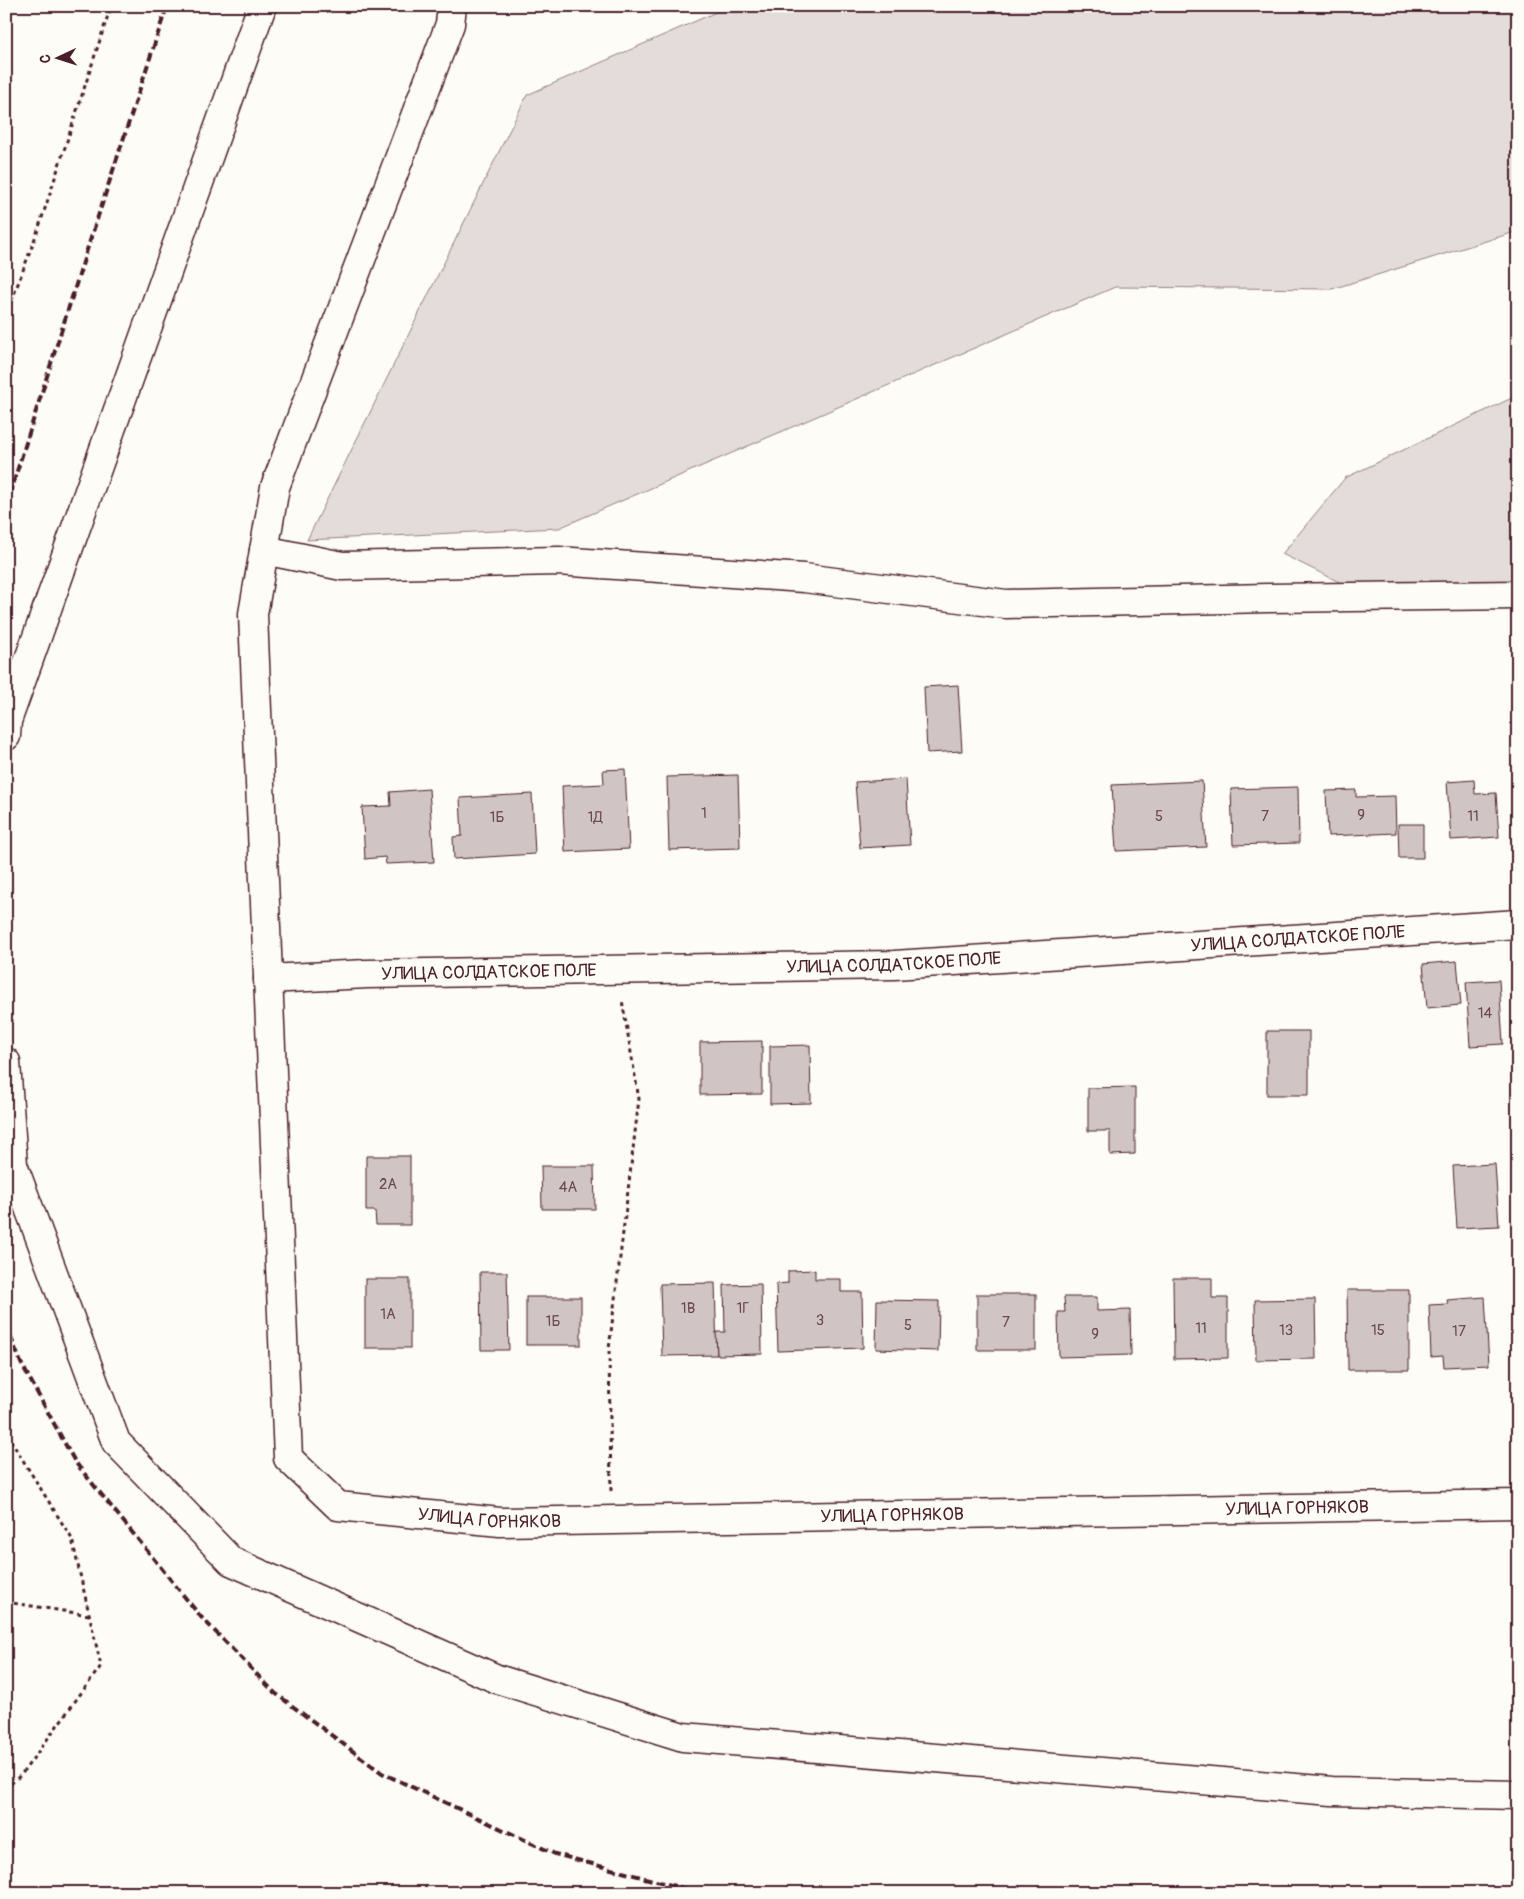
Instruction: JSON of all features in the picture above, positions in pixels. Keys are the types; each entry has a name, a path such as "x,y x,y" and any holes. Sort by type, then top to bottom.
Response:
{"street":[{"path":"6,736 7,721 262,6"},
{"path":"268,979 253,614 275,487 450,24 452,6"},
{"path":"264,550 342,566 558,561 804,578 1006,604 1259,598 1518,596"},
{"name":"УЛИЦА СОЛДАТСКОЕ ПОЛЕ","path":"268,979 367,974 894,965 1518,924"},
{"name":"УЛИЦА ГОРНЯКОВ","path":"268,979 288,1458 338,1506 500,1522 1518,1504"},
{"path":"6,1062 14,1165 116,1442 231,1561 497,1679 683,1737 1332,1791 1518,1795"}],"path":[{"path":"6,316 38,230 111,6"},
{"path":"611,1520 609,1349 639,1099 616,970"},
{"path":"6,1433 72,1539 101,1666 21,1775 6,1788"},
{"path":"6,1602 89,1615"}],"shaded area":[{"path":"730,6 1518,6 1518,231 1332,289 1115,287 559,528 307,540 527,95"},
{"path":"1518,395 1518,594 1374,599 1282,554 1345,478"}],"building":[{"path":"958,685 962,751 927,753 924,687"},
{"path":"625,769 629,849 565,852 562,786 604,784 603,770"},
{"path":"738,775 740,848 669,850 667,777"},
{"path":"906,779 910,845 860,848 855,782"},
{"path":"1474,780 1475,794 1496,793 1499,837 1451,840 1447,782"},
{"path":"1202,781 1206,847 1116,851 1112,785"},
{"path":"1298,787 1299,843 1233,845 1231,789"},
{"path":"429,789 434,862 386,864 385,857 365,859 362,807 391,806 390,792"},
{"path":"1356,790 1356,797 1395,796 1396,833 1328,836 1326,791"},
{"path":"532,794 535,854 454,859 453,837 462,836 460,798"},
{"path":"1398,824 1423,824 1423,858 1399,858"},
{"path":"1457,961 1461,1005 1427,1008 1423,964"},
{"path":"1499,980 1503,1044 1470,1046 1466,982"},
{"path":"1267,1031 1309,1031 1309,1095 1267,1095"},
{"path":"762,1041 762,1094 700,1095 700,1042"},
{"path":"810,1045 811,1103 770,1104 770,1046"},
{"path":"1135,1087 1135,1154 1110,1155 1110,1131 1088,1131 1088,1088"},
{"path":"366,1156 410,1156 410,1225 376,1225 375,1211 366,1211"},
{"path":"1495,1164 1499,1226 1457,1228 1453,1166"},
{"path":"541,1166 594,1166 595,1209 542,1209"},
{"path":"815,1270 815,1279 841,1279 841,1292 862,1292 863,1348 778,1351 776,1284 788,1283 788,1271"},
{"path":"480,1272 507,1272 509,1350 481,1350"},
{"path":"1173,1278 1212,1278 1212,1298 1228,1298 1228,1358 1174,1359"},
{"path":"365,1279 410,1279 410,1348 365,1348"},
{"path":"715,1283 717,1355 662,1356 660,1284"},
{"path":"761,1284 762,1354 717,1355 716,1332 725,1332 724,1285"},
{"path":"1347,1290 1409,1290 1409,1370 1348,1370"},
{"path":"977,1294 1036,1294 1036,1350 977,1350"},
{"path":"526,1297 581,1297 581,1345 526,1345"},
{"path":"1064,1297 1097,1297 1097,1311 1130,1310 1131,1355 1059,1357 1058,1312 1065,1312"},
{"path":"1485,1297 1489,1365 1444,1367 1443,1356 1431,1357 1429,1305 1448,1304 1447,1300"},
{"path":"1315,1299 1316,1359 1256,1360 1255,1300"},
{"path":"877,1300 939,1301 938,1351 876,1349"}],"railway":[{"path":"6,506 167,6"},
{"path":"6,1325 21,1363 75,1462 201,1617 275,1693 382,1773 555,1854 701,1893"}]}
